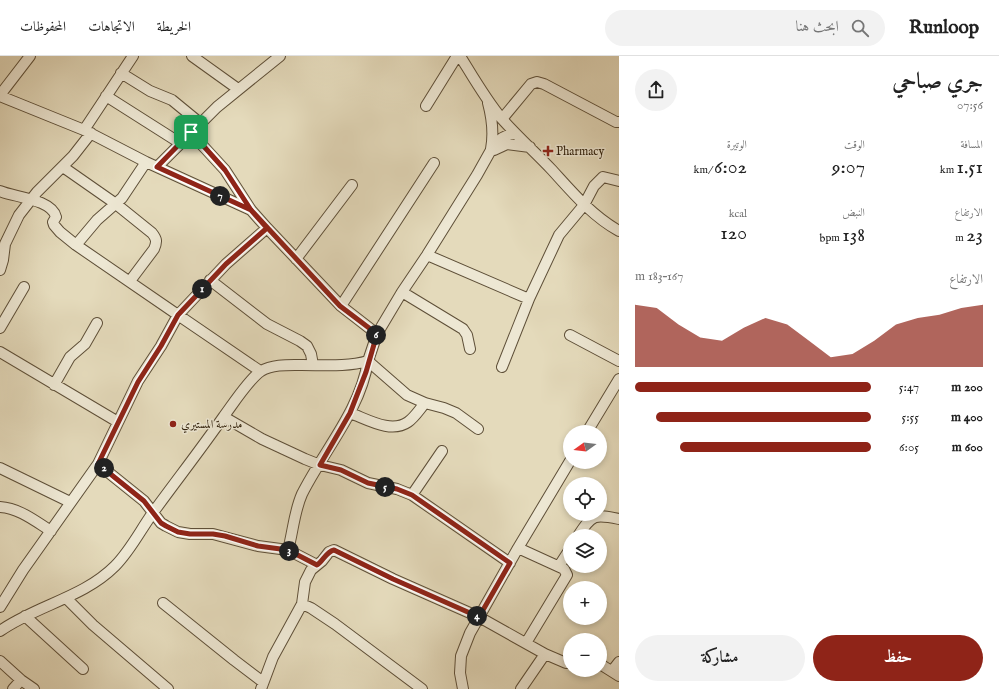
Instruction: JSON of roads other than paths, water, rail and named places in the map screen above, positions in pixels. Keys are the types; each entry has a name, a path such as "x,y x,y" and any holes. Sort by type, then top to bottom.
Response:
{"street":[{"path":"30,56 0,96 87,132 146,162 251,210"},
{"path":"0,270 5,244 19,215 31,199 63,167 87,132 106,96 133,56"},
{"path":"192,56 238,89"},
{"path":"157,167 200,123 238,89 280,56"},
{"path":"426,106 462,58 486,98 502,119 584,205 602,221 619,231"},
{"path":"121,73 150,91 172,100 200,123"},
{"path":"502,119 531,84 537,82 544,84 616,122 619,122"},
{"path":"106,96 180,143"},
{"path":"288,550 293,534 294,520 298,504 350,413 366,372 377,334 477,175 489,152 493,141 493,129 486,98"},
{"path":"191,132 225,170 251,210 267,228 340,306 377,334"},
{"path":"489,152 502,138 514,132"},
{"path":"489,152 507,144 531,148"},
{"path":"76,245 97,220 122,198 146,162"},
{"path":"340,306 434,163"},
{"path":"63,167 116,204 152,233 156,239 157,243 154,249 130,281"},
{"path":"502,367 529,299 559,235 584,205 594,186 603,177 619,181"},
{"path":"296,259 352,185"},
{"path":"0,191 31,199 50,208 55,213 56,217 53,222 55,228 76,245 260,371"},
{"path":"0,607 23,570 98,464 138,382 161,346 178,315 226,264 267,228"},
{"path":"427,255 529,299"},
{"path":"210,280 267,324 307,346 311,354 313,365"},
{"path":"0,328 24,287"},
{"path":"402,292 463,329 467,335 470,349"},
{"path":"54,385 70,357 86,344 97,323"},
{"path":"570,335 619,361"},
{"path":"0,352 118,422"},
{"path":"1,628 94,584 116,565 248,384 260,371 282,365 344,365 368,361"},
{"path":"368,361 407,395 425,403 456,413 478,430"},
{"path":"593,425 615,396 619,379"},
{"path":"350,413 392,427 407,423 425,403"},
{"path":"224,417 262,439 320,465 341,470 368,483 397,489 412,495 510,563"},
{"path":"412,495 442,451"},
{"path":"98,464 144,501 161,523 178,532 190,534 213,534 258,546 288,550 317,565"},
{"path":"0,468 70,502"},
{"path":"463,689 460,673 461,656 470,633 565,469"},
{"path":"0,507 6,507 20,512 51,531"},
{"path":"583,529 591,519 596,516 601,515 619,519"},
{"path":"518,548 559,566 564,569 567,575 526,643"},
{"path":"163,603 234,660 262,686 273,657 302,604 305,582 311,570 322,561 329,552 334,550 393,579 479,617 545,654 563,662"},
{"path":"559,566 563,560"},
{"path":"66,598 93,625 168,689"},
{"path":"302,604 311,608 335,624 422,689"},
{"path":"25,616 83,669"},
{"path":"521,689 545,654"},
{"path":"0,661 21,680 34,689"},
{"path":"615,673 619,662"},
{"path":"13,689 21,680"}],"place":[{"name":"Pharmacy","path":"548,151"},
{"name":"مدرسة المستيري","path":"173,424"}]}
